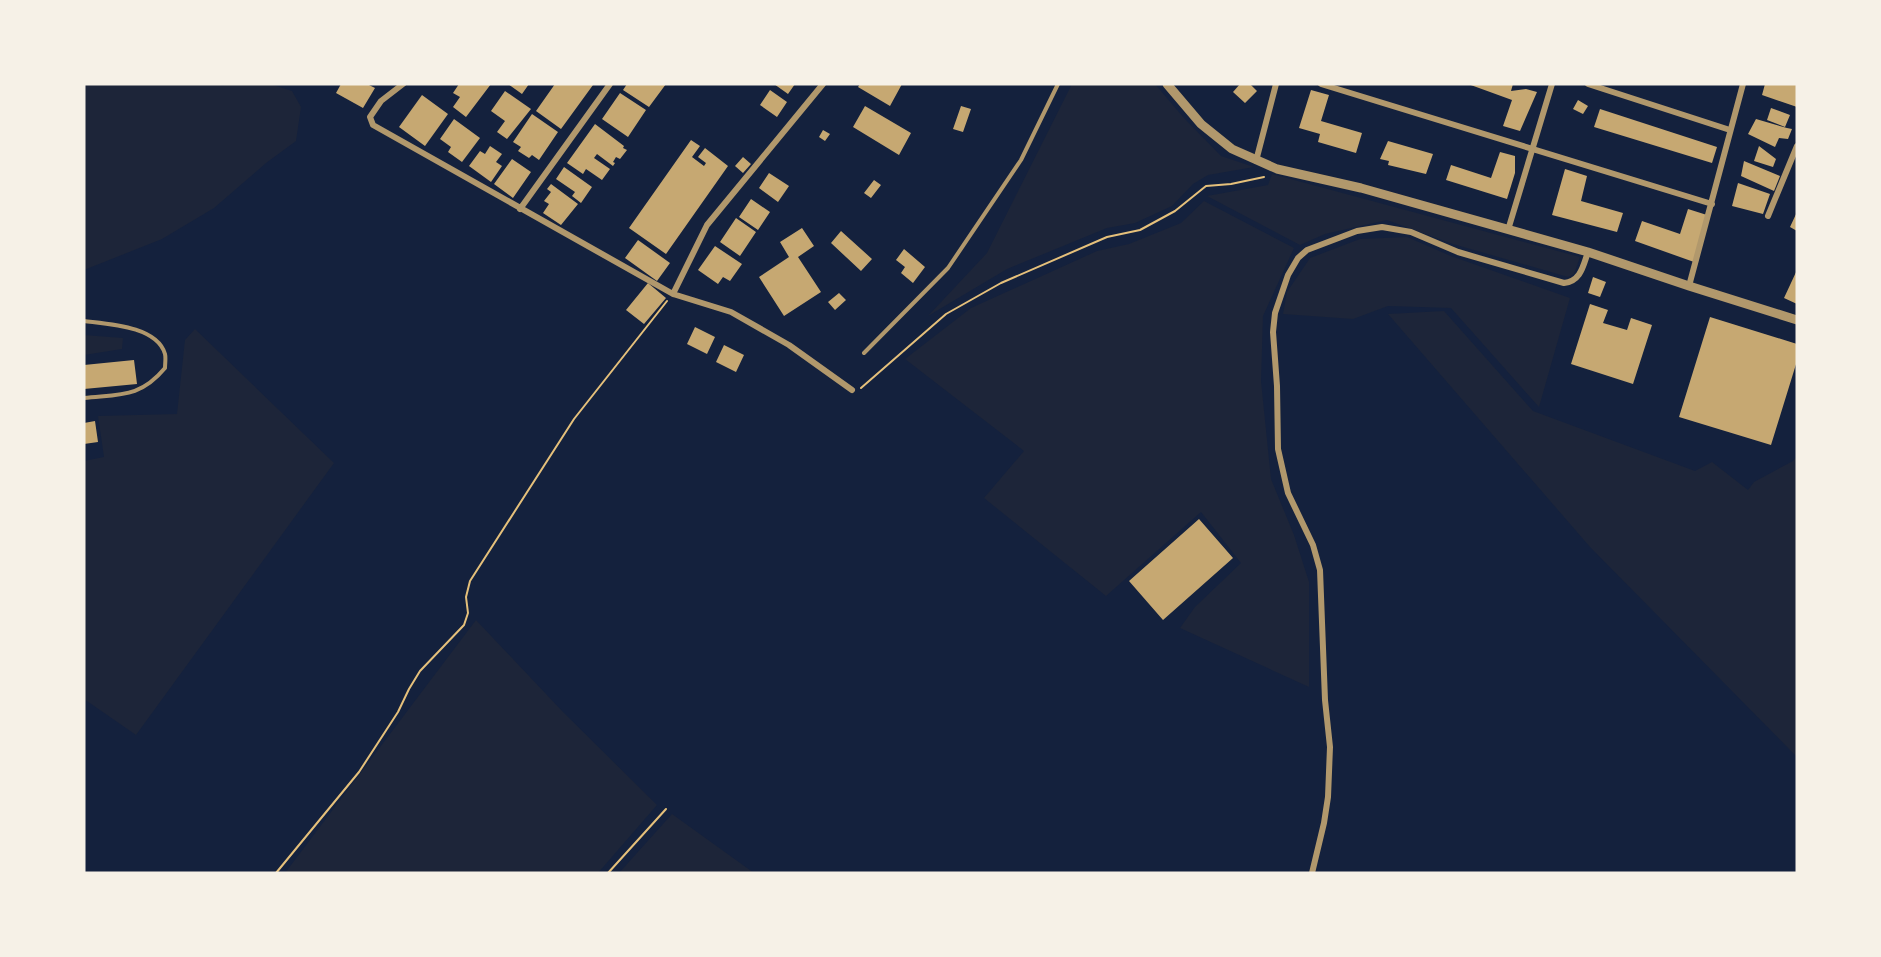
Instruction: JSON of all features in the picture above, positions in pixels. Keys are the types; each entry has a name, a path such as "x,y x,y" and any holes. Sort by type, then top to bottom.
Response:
{"street":[{"path":"403,84 381,101 370,117 373,125 673,294 731,312 789,345 852,390"},
{"path":"520,209 610,84"},
{"path":"673,294 707,225 823,84"},
{"path":"1167,84 1201,124 1232,149 1269,166 1361,188 1588,252 1797,320"},
{"path":"1256,160 1276,84"},
{"path":"1321,84 1712,204"},
{"path":"1508,230 1552,84"},
{"path":"1588,84 1730,130"},
{"path":"1689,286 1743,84"},
{"path":"1767,216 1797,147"},
{"path":"1312,873 1324,823 1329,788 1330,747 1325,700 1320,570 1312,545 1288,493 1278,449 1273,332 1275,313 1288,275 1298,258 1306,250 1358,231 1382,227 1411,232 1458,252 1564,283 1574,281 1580,275 1588,252"}],"lane":[{"path":"864,353 948,268 1021,160 1058,84"},
{"path":"84,321 122,326 152,335 165,353 165,369 154,381 136,392 84,398"}],"path":[{"path":"852,390 864,387 946,314 1001,283 1107,237 1140,230 1175,211 1206,186 1263,178 1269,166"},
{"path":"276,873 359,772 398,712 414,680 464,626 468,613 466,597 470,581 574,419 673,294"},
{"path":"608,873 666,809"}],"shaded area":[{"path":"84,84 220,84 223,86 225,84 270,84 292,91 301,107 296,141 266,163 214,208 162,239 84,270"},
{"path":"1072,84 1155,84 1221,156 1254,167 1208,175 1193,184 1172,206 1135,223 1107,228 1007,269 928,316 987,253"},
{"path":"1272,174 1580,257 1574,274 1568,277 1453,244 1387,220 1325,234 1300,245 1207,196 1268,185"},
{"path":"1204,201 1294,248 1263,316 1261,381 1271,479 1294,535 1309,582 1309,687 1180,628 1195,607 1241,563 1201,512 1106,596 984,498 1024,451 905,359 971,308 1097,251 1129,244 1181,223"},
{"path":"1407,237 1451,256 1570,298 1539,407 1451,308 1388,306 1353,319 1283,314 1287,292 1310,258 1360,239"},
{"path":"1444,311 1533,411 1695,471 1712,462 1748,490 1754,482 1793,461 1797,456 1797,757 1590,547 1388,314"},
{"path":"195,329 334,463 136,735 84,699 84,461 104,457 98,416 177,414 185,340"},
{"path":"84,335 123,338 122,349 84,355"},
{"path":"476,620 563,712 657,805 598,873 285,873"},
{"path":"672,814 754,873 619,873"}],"building":[{"path":"341,84 367,84 375,88 363,108 336,93"},
{"path":"459,84 491,84 466,117 453,107 460,97 453,93"},
{"path":"508,84 529,84 522,94"},
{"path":"555,84 593,85 561,129 536,111"},
{"path":"627,84 666,84 649,107 623,90"},
{"path":"774,84 795,84 788,94"},
{"path":"860,84 902,84 890,106 858,87"},
{"path":"1240,84 1250,84 1257,91 1245,103 1233,92"},
{"path":"1468,84 1513,84 1511,91 1526,89 1537,92 1520,131 1503,126 1512,100"},
{"path":"1765,84 1797,84 1797,107 1762,95"},
{"path":"770,90 787,102 777,117 760,105"},
{"path":"1311,90 1329,95 1321,121 1362,133 1356,153 1318,142 1320,134 1299,128"},
{"path":"505,91 531,109 507,139 497,132 505,121 491,111"},
{"path":"620,93 646,110 628,137 602,119"},
{"path":"422,95 448,114 425,146 399,127"},
{"path":"1578,100 1588,106 1583,114 1573,109"},
{"path":"865,106 911,133 899,155 853,127"},
{"path":"961,106 971,109 963,132 953,129"},
{"path":"1771,108 1790,115 1785,127 1767,120"},
{"path":"1600,109 1717,147 1712,163 1594,127"},
{"path":"532,114 558,132 539,160 532,155 529,158 518,151 521,147 513,142"},
{"path":"454,119 480,138 462,162 448,152 451,147 440,139"},
{"path":"1756,119 1792,129 1788,139 1779,138 1775,147 1748,134"},
{"path":"595,124 627,150 620,159 616,157 613,166 597,154 594,158 610,169 602,180 586,169 583,174 567,163"},
{"path":"823,130 830,134 825,141 819,137"},
{"path":"691,140 700,146 692,157 704,166 706,163 698,157 705,148 728,166 666,254 629,228"},
{"path":"1388,141 1433,154 1426,174 1388,165 1389,161 1380,159"},
{"path":"490,146 502,154 496,162 502,166 491,182 469,166 480,151 485,154"},
{"path":"1759,146 1776,159 1773,167 1754,161"},
{"path":"1500,152 1515,156 1515,173 1507,199 1446,180 1451,165 1491,178"},
{"path":"743,157 751,164 743,173 735,166"},
{"path":"512,159 531,172 513,198 494,184"},
{"path":"1744,161 1780,176 1774,191 1741,176"},
{"path":"564,167 592,187 581,203 572,196 575,192 556,179"},
{"path":"1565,169 1587,176 1581,201 1623,213 1617,232 1552,215"},
{"path":"769,173 789,186 778,202 759,188"},
{"path":"874,180 881,185 871,198 864,193"},
{"path":"1738,183 1770,194 1763,214 1732,206"},
{"path":"551,184 578,204 561,225 543,213 549,204 544,201 551,192 547,189"},
{"path":"751,199 770,212 758,230 739,217"},
{"path":"1688,209 1707,215 1694,262 1635,241 1642,221 1680,234"},
{"path":"1797,212 1797,231 1790,227"},
{"path":"736,218 756,232 740,256 720,242"},
{"path":"802,228 814,246 798,257 821,292 784,316 759,277 789,257 780,242"},
{"path":"841,231 872,259 861,271 831,243"},
{"path":"638,240 670,263 657,281 625,258"},
{"path":"715,246 742,264 730,281 723,277 718,284 698,270"},
{"path":"904,249 925,267 913,283 901,273 905,267 896,260"},
{"path":"1797,270 1797,304 1784,298"},
{"path":"1593,277 1606,282 1600,297 1588,293"},
{"path":"648,283 666,298 644,324 626,310"},
{"path":"839,293 846,300 835,310 828,302"},
{"path":"1590,304 1608,310 1603,323 1627,330 1631,318 1652,325 1633,384 1571,364"},
{"path":"1710,317 1797,344 1797,361 1771,445 1679,417"},
{"path":"695,327 715,337 707,354 687,344"},
{"path":"724,345 744,355 736,372 716,362"},
{"path":"134,360 137,384 84,389 84,365"},
{"path":"95,421 98,442 84,444 84,423"},
{"path":"1199,519 1233,558 1163,620 1129,581"}]}
